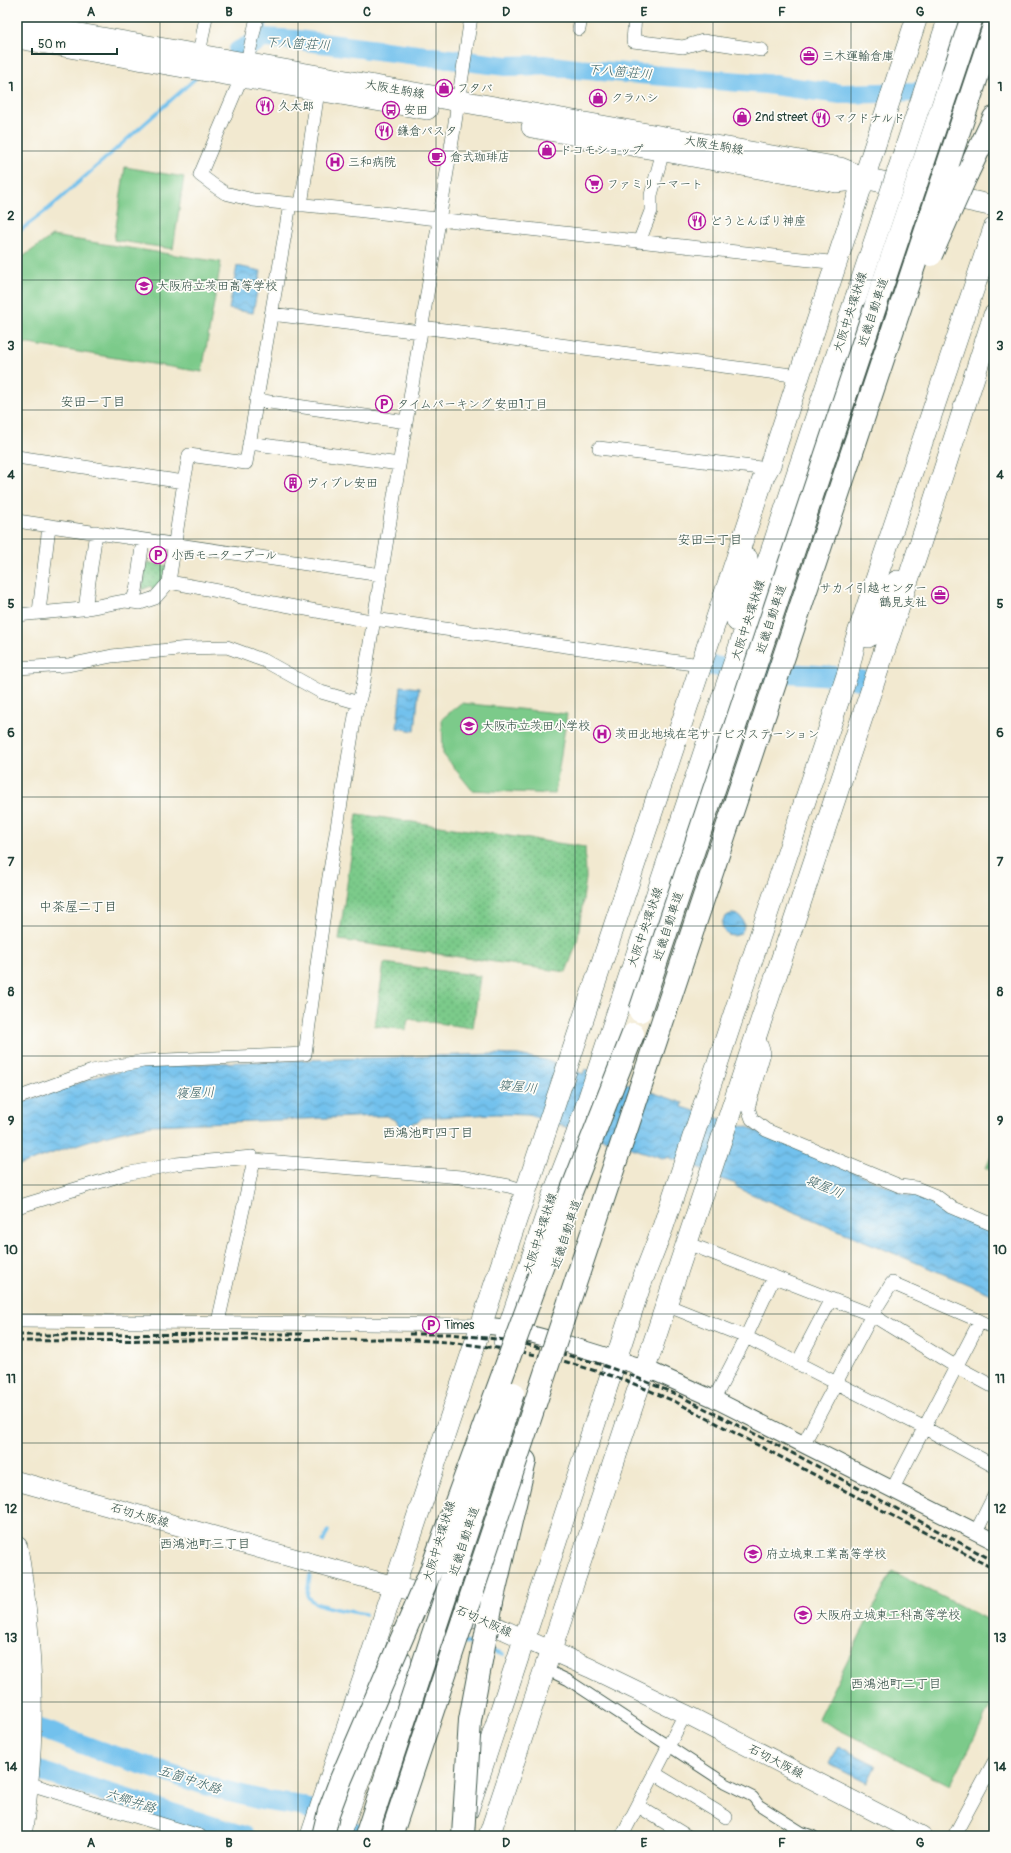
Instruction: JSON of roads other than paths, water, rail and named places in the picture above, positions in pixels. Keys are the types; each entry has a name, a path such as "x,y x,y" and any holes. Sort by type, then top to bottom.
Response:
{"highway":[{"path":"956,65 965,17"},
{"name":"近畿自動車道","path":"366,1836 972,17"},
{"name":"近畿自動車道","path":"391,1836 475,1588 507,1484 994,26"},
{"path":"818,551 846,489 910,307 938,238 994,118"},
{"path":"326,1833 329,1811 341,1779 430,1573 551,1243 633,1034"},
{"path":"463,1836 468,1742 474,1692 492,1602 545,1374"}],"main road":[{"path":"326,1833 322,1802 700,666 838,263 864,178 917,17"},
{"name":"大阪中央環状線","path":"326,1833 348,1810 383,1716 423,1594 429,1567 508,1328 555,1189 576,1136 949,17"},
{"name":"大阪生駒線","path":"21,35 65,24 198,58"},
{"name":"大阪生駒線","path":"21,35 242,63 663,151 836,182 864,178"},
{"name":"大阪生駒線","path":"242,63 318,91 457,107 840,168 864,178 994,206"},
{"path":"460,1836 616,1359 799,821 848,672 855,642 994,228"},
{"path":"489,1836 924,532 994,315"},
{"path":"617,916 665,840 689,777 707,740 717,692 736,625 748,554 771,478 768,469"},
{"path":"848,672 924,532"},
{"path":"750,1054 754,1012 767,975 784,913 799,821"},
{"name":"石切大阪線","path":"17,1480 423,1594 524,1639 548,1660 685,1714 922,1836"},
{"path":"17,1547 26,1612 31,1674 32,1716 21,1836"}],"street":[{"path":"198,58 206,17"},
{"path":"257,17 242,63 200,175 216,188 234,196 253,200 296,205 439,219 838,263"},
{"path":"17,1098 92,1071 143,1061 305,1054 328,883 350,751 363,686 471,17"},
{"path":"635,17 633,41 683,47 703,41 762,50"},
{"path":"17,614 85,609 124,601 140,603 155,598 169,582 189,454 246,463 271,314 296,205 318,91"},
{"path":"639,242 651,211 651,195 663,151"},
{"path":"271,314 421,329 800,376"},
{"path":"256,400 406,422"},
{"path":"249,443 399,464"},
{"path":"599,448 768,469"},
{"path":"17,457 184,482"},
{"path":"17,521 381,575"},
{"path":"39,612 49,526"},
{"path":"85,609 96,532"},
{"path":"132,602 136,594 143,540"},
{"path":"169,582 235,594 241,598 365,620 700,666"},
{"path":"17,668 68,665 112,656 188,648 227,647 265,661 321,692 359,703"},
{"path":"757,1033 764,1053 748,1108 752,1119 756,1124 766,1130 900,1186 916,1188 936,1196 951,1207 994,1225"},
{"path":"17,1207 125,1174 176,1164 252,1157 254,1160 460,1177 509,1186 525,1191"},
{"path":"218,1322 254,1160"},
{"path":"687,1243 872,1315 955,1366 994,1387"},
{"path":"714,1399 746,1337 774,1277"},
{"path":"803,1445 872,1315 892,1283 994,1328"},
{"path":"797,1364 831,1299"},
{"path":"666,1305 746,1337 925,1428 994,1466"},
{"path":"17,1321 481,1325 508,1328 645,1368 714,1399 994,1541"},
{"path":"892,1490 925,1428 955,1366 980,1321"},
{"path":"976,1532 994,1496"},
{"path":"548,1660 568,1680 725,1783 753,1797 759,1805 802,1832 813,1836"},
{"path":"622,1836 685,1714"},
{"path":"954,1836 994,1762"},
{"path":"654,1773 726,1817"},
{"path":"26,1775 200,1836"},
{"path":"638,1806 687,1836"}],"water":[{"path":"237,266 261,271 253,313 229,309"},
{"path":"401,686 419,688 415,731 397,728"},
{"path":"733,914 741,917 744,925 741,933 733,936 725,933 722,925 725,917"},
{"name":"寝屋川","path":"492,1054 518,1055 546,1060 583,1074 585,1069 683,1103 682,1107 750,1128 911,1196 914,1194 931,1201 931,1204 994,1230 994,1295 749,1193 735,1186 736,1184 718,1178 719,1175 667,1157 666,1159 528,1115 495,1114 422,1118 419,1121 399,1127 397,1121 386,1116 153,1125 101,1137 17,1166 17,1104 99,1076 137,1068 213,1063"},
{"path":"838,1746 876,1765 867,1783 829,1764"}],"waterway":[{"path":"264,38 264,29 268,17"},
{"name":"下八箇荘川","path":"238,51 264,38 297,40 506,66 544,65 576,69 766,84 841,94 917,92 962,73 990,51"},
{"path":"17,233 53,205 197,77"},
{"path":"707,665 720,667"},
{"path":"738,670 835,676"},
{"path":"854,679 867,681"},
{"path":"323,1542 328,1531"},
{"path":"310,1575 307,1595 310,1599 324,1606 365,1614"},
{"path":"462,1641 477,1646"},
{"path":"491,1651 503,1655"},
{"name":"五箇中水路","path":"17,1722 47,1731 100,1751 218,1789 262,1800 301,1806 361,1836"},
{"name":"六郷井路","path":"17,1764 244,1836"}],"railway":[{"path":"17,1335 303,1334"},
{"path":"409,1334 450,1334 514,1341 593,1362 628,1374 678,1395 802,1458 994,1561"},
{"path":"17,1341 397,1339 448,1342 513,1350 560,1360 625,1380 676,1402 994,1569"}],"place":[{"name":"三木運輸倉庫","path":"809,56"},
{"name":"フタバ","path":"444,88"},
{"name":"クラハシ","path":"598,98"},
{"name":"久太郎","path":"265,106"},
{"name":"安田","path":"391,110"},
{"name":"2nd street","path":"742,117"},
{"name":"マクドナルド","path":"821,118"},
{"name":"鎌倉パスタ","path":"384,131"},
{"name":"ドコモショップ","path":"547,150"},
{"name":"倉式珈琲店","path":"437,157"},
{"name":"三和病院","path":"335,162"},
{"name":"ファミリーマート","path":"594,184"},
{"name":"どうとんぼり神座","path":"697,221"},
{"name":"大阪府立茨田高等学校","path":"144,286"},
{"name":"タイムパーキング 安田1丁目","path":"384,404"},
{"name":"ヴィブレ安田","path":"293,483"},
{"name":"小西モータープール","path":"158,555"},
{"name":"サカイ引越センター 鶴見支社","path":"940,595"},
{"name":"大阪市立茨田小学校","path":"469,726"},
{"name":"茨田北地域在宅サービスステーション","path":"602,734"},
{"name":"Times","path":"431,1325"},
{"name":"府立城東工業高等学校","path":"753,1554"},
{"name":"大阪府立城東工科高等学校","path":"803,1615"}],"district":[{"name":"安田一丁目","path":"93,401"},
{"name":"安田二丁目","path":"710,539"},
{"name":"中茶屋二丁目","path":"78,906"},
{"name":"西鴻池町四丁目","path":"428,1132"},
{"name":"西鴻池町三丁目","path":"205,1543"},
{"name":"西鴻池町二丁目","path":"896,1683"}]}
